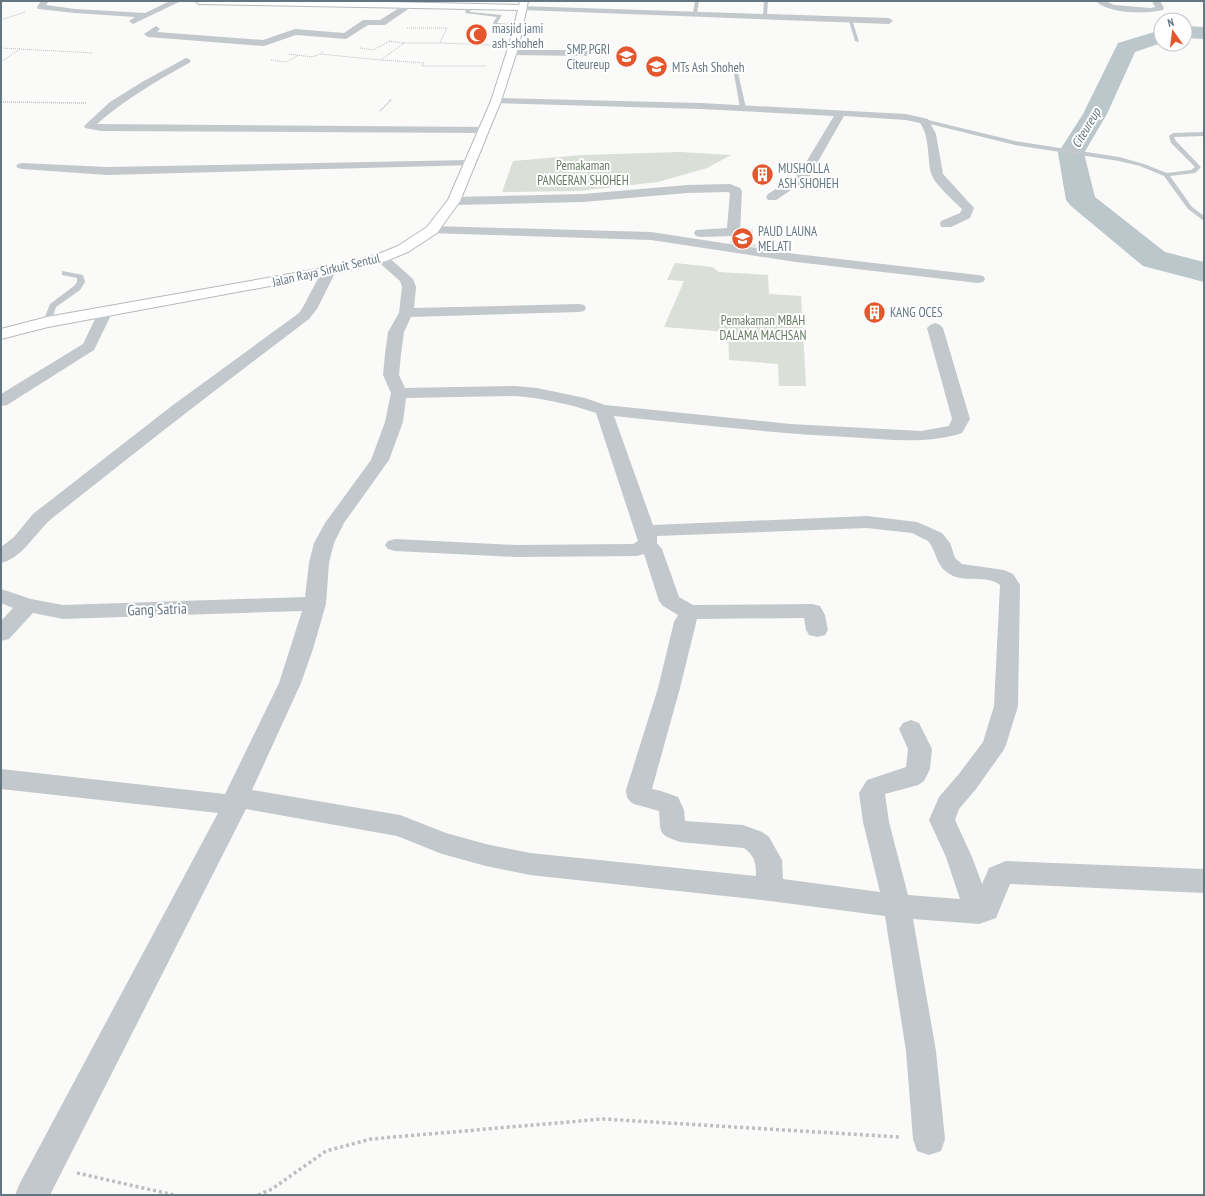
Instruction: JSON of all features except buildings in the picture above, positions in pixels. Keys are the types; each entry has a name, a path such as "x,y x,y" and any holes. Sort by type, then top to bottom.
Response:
{"main road":[{"path":"199,1 370,3 410,5 438,3 470,6 520,4"},
{"name":"Jalan Raya Sirkuit Sentul","path":"1,334 47,322 262,285 380,258 403,249 432,230 454,201 496,101 520,24 520,4"}],"street":[{"path":"177,1 145,15 134,27 156,29 148,34 150,35 264,44 295,32 346,36 366,22 382,23 410,5"},
{"path":"1100,1 1112,7 1151,10 1160,8 1156,1"},
{"path":"43,4 75,11 145,15"},
{"path":"520,4 889,21"},
{"path":"791,16 793,7"},
{"path":"513,49 586,53"},
{"path":"186,61 144,84 114,104 89,126 109,128 484,130"},
{"path":"496,101 743,108 906,117 924,121 931,134 937,174 949,189 968,208 966,216 946,224"},
{"path":"772,197 804,176 841,113"},
{"path":"22,166 107,171 470,163"},
{"path":"454,201 583,198 687,189 730,188 736,191 733,232 690,234 681,236 684,240"},
{"path":"432,230 651,236 796,258 978,279"},
{"path":"32,1195 235,801 290,683 315,604 319,563 324,543 334,523 380,460 394,422 399,393 391,375 396,332 406,313 409,287 406,279 380,258"},
{"path":"1,557 21,542 33,524 40,518 179,409 304,316 310,309 328,271"},
{"path":"406,313 580,308"},
{"path":"1,401 89,347 106,312"},
{"path":"399,393 515,391 561,397 603,410 790,429 921,436 944,434 956,429 961,419 935,328"},
{"path":"603,410 646,538 652,549 670,601 690,613 812,612 817,630"},
{"path":"395,545 516,551 637,550 646,538 866,522 917,528 935,537 940,543 946,560 954,569 961,572 997,575 1006,579 1010,585 1006,706 994,745 967,782 948,804 942,820 959,857 979,912"},
{"name":"Gang Satria","path":"1,596 28,605 63,612 315,604"},
{"path":"1,634 28,605"},
{"path":"690,613 685,622 670,688 658,723 639,790 639,795 643,798 659,800 667,803 671,807 672,827 675,830 743,836 756,842 765,852 769,860 770,889"},
{"path":"911,729 920,749 918,769 915,774 909,778 882,784 876,787 872,793 876,822 897,906 921,1051 929,1139"},
{"path":"1,778 235,801 400,826 442,843 486,855 530,864 770,889 897,906 979,912 986,909 999,876 1006,872 1204,881"}],"lane":[{"path":"612,1 624,1"},
{"path":"695,13 697,1"},
{"path":"765,16 766,1"},
{"path":"470,6 467,12 468,13 500,16 495,23 496,24 520,24"},
{"path":"850,19 857,41"},
{"path":"735,68 743,108"},
{"path":"924,121 1015,143 1142,164 1166,175 1190,208 1204,219"},
{"path":"1194,172 1198,167 1173,142 1172,137 1173,135 1179,134 1204,134"},
{"path":"1166,175 1194,172 1204,174"},
{"path":"47,322 53,306 81,282 80,277 65,273"}],"path":[{"path":"1,20 43,4"},
{"path":"382,23 394,28 447,28 440,43"},
{"path":"346,36 320,54 424,63 422,66 507,66"},
{"path":"381,60 404,43 440,43 513,49"},
{"path":"1,48 93,52"},
{"path":"1,62 20,49"},
{"path":"1,102 114,104"},
{"path":"258,1195 272,1188 326,1151 371,1139 603,1119 929,1139"},
{"path":"47,1166 174,1195"}],"shaded area":[{"name":"PAUD LAUNA MELATI","path":"753,229 753,244 759,244 759,250 728,246 735,231"}],"green space":[{"name":"Pemakaman PANGERAN SHOHEH","path":"680,152 731,155 707,168 658,182 578,191 502,192 513,161 582,155"},
{"name":"Pemakaman MBAH DALAMA MACHSAN","path":"675,263 712,267 719,272 768,275 769,294 801,296 806,386 779,386 778,364 729,360 728,332 664,327 684,281 667,280"}],"waterway":[{"name":"Citeureup","path":"1193,32 1204,33"},
{"name":"Citeureup","path":"1153,39 1126,48 1095,114 1071,153 1081,200 1154,259 1204,272"}],"place":[{"name":"masjid jami ash-shoheh","path":"477,35"},
{"name":"SMP PGRI Citeureup","path":"626,56"},
{"name":"MTs Ash Shoheh","path":"656,67"},
{"name":"MUSHOLLA ASH SHOHEH","path":"763,175"},
{"name":"PAUD LAUNA MELATI","path":"743,238"},
{"name":"KANG OCES","path":"875,312"}]}
